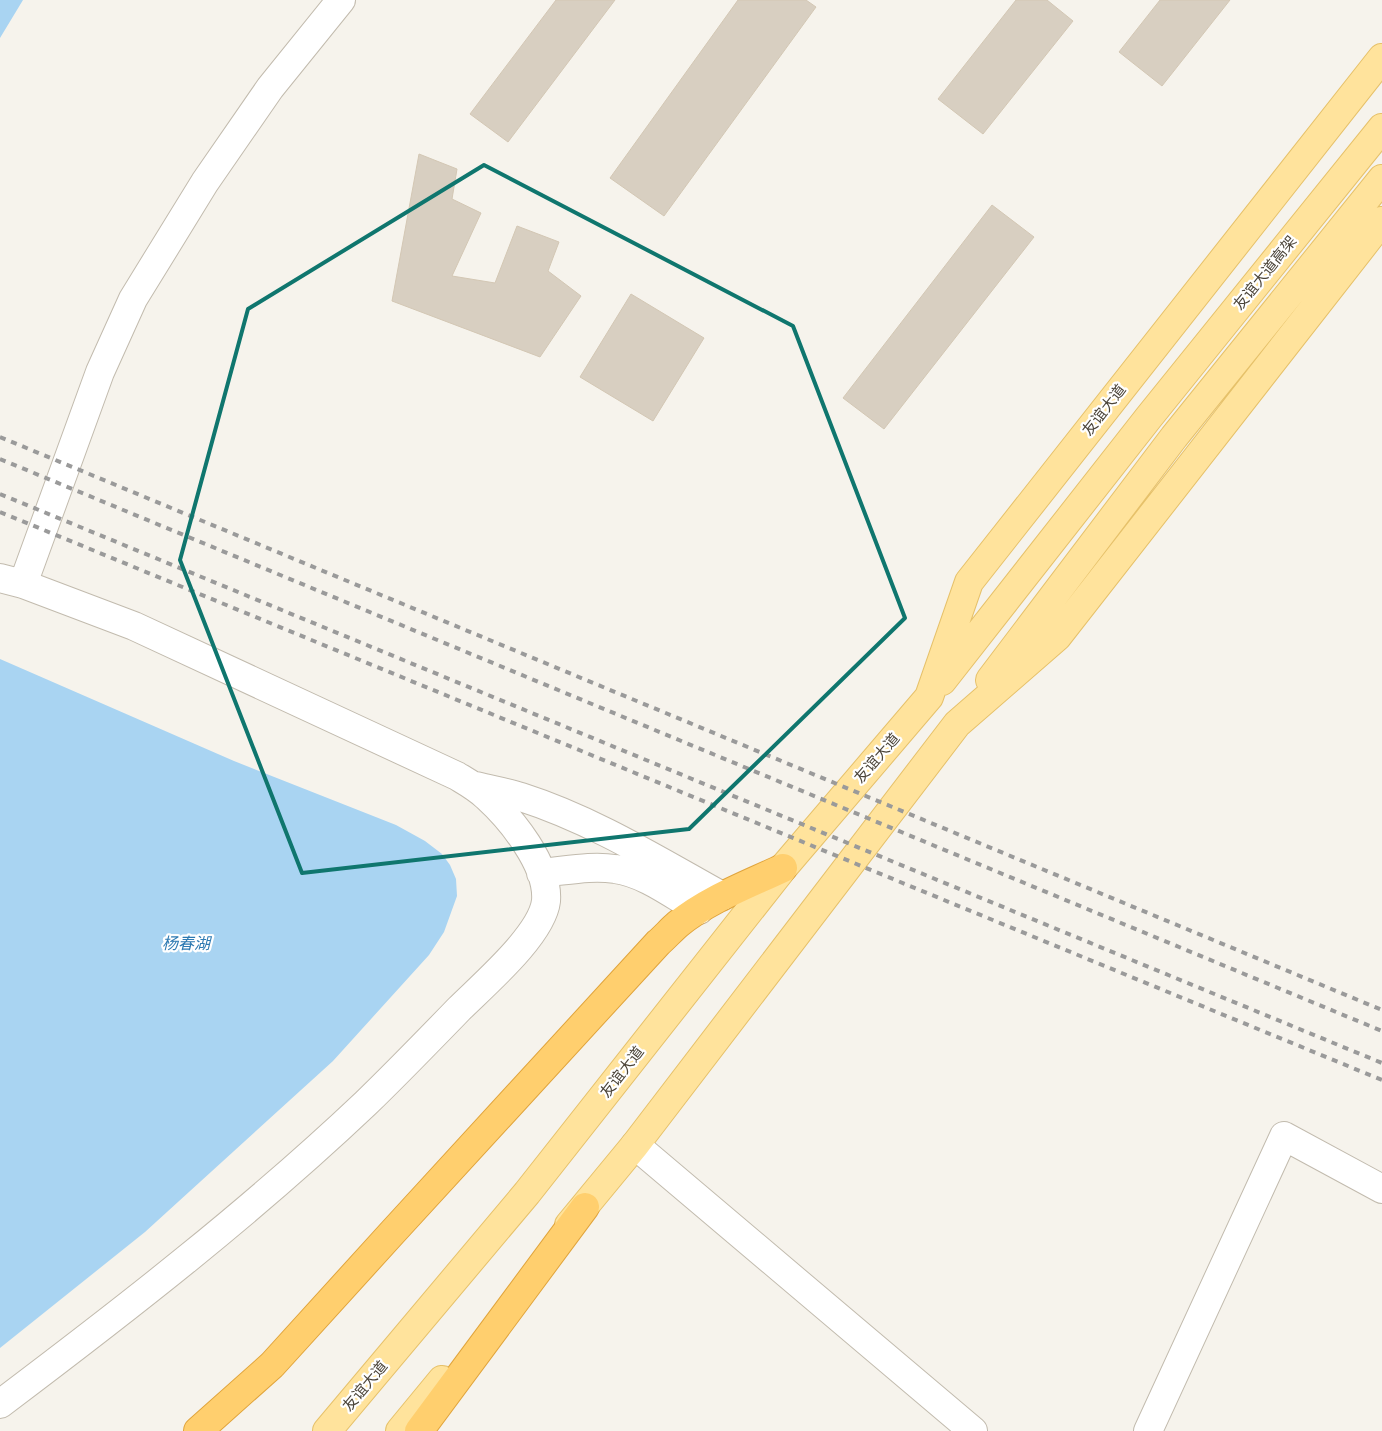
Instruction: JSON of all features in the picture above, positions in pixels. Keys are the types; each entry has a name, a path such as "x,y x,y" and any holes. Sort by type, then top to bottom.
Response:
{"highway":[{"path":"198,1431 272,1365 658,943 678,924 722,896 782,868"},
{"path":"420,1431 585,1206"}],"main road":[{"name":"友谊大道","path":"327,1431 527,1193 782,868 929,697 968,582 1382,58"},
{"name":"友谊大道高架","path":"929,697 1149,417 1382,128"},
{"path":"400,1431 635,1145 1174,437 1382,179"},
{"path":"957,724 1057,637 1382,221"}],"street":[{"path":"0,1404 171,1272 279,1181 366,1103 513,954 539,922 546,901 541,873 531,851 521,836 497,807 472,785 457,776 134,626 12,581 100,372 133,299 205,182 270,88 341,0"},
{"path":"472,785 520,797 578,818 617,837 722,896"},
{"path":"541,873 600,868 616,869 652,882 699,910"},
{"path":"1148,1431 1284,1136 1382,1189"},
{"path":"635,1145 973,1431"}],"highlighted area":[{"path":"484,165 793,326 905,618 689,829 302,873 180,560 248,309"}],"water":[{"path":"0,0 23,0 0,38"},
{"name":"杨春湖","path":"0,659 234,761 396,825 425,841 442,854 450,865 456,879 457,896 444,932 429,955 333,1061 145,1232 0,1348"}],"building":[{"path":"556,0 615,0 508,142 470,114"},
{"path":"738,0 806,0 816,7 664,216 610,178"},
{"path":"1016,0 1047,0 1073,21 983,134 938,99"},
{"path":"1160,0 1230,0 1162,86 1119,52"},
{"path":"419,154 457,169 452,199 481,213 452,276 495,283 517,226 559,242 548,271 581,296 540,357 392,301"},
{"path":"992,205 1034,237 884,429 843,398"},
{"path":"631,294 704,338 653,421 580,377"}],"railway":[{"path":"0,437 1382,1010"},
{"path":"0,459 1382,1031"},
{"path":"0,494 1382,1063"},
{"path":"0,512 1382,1080"}]}
